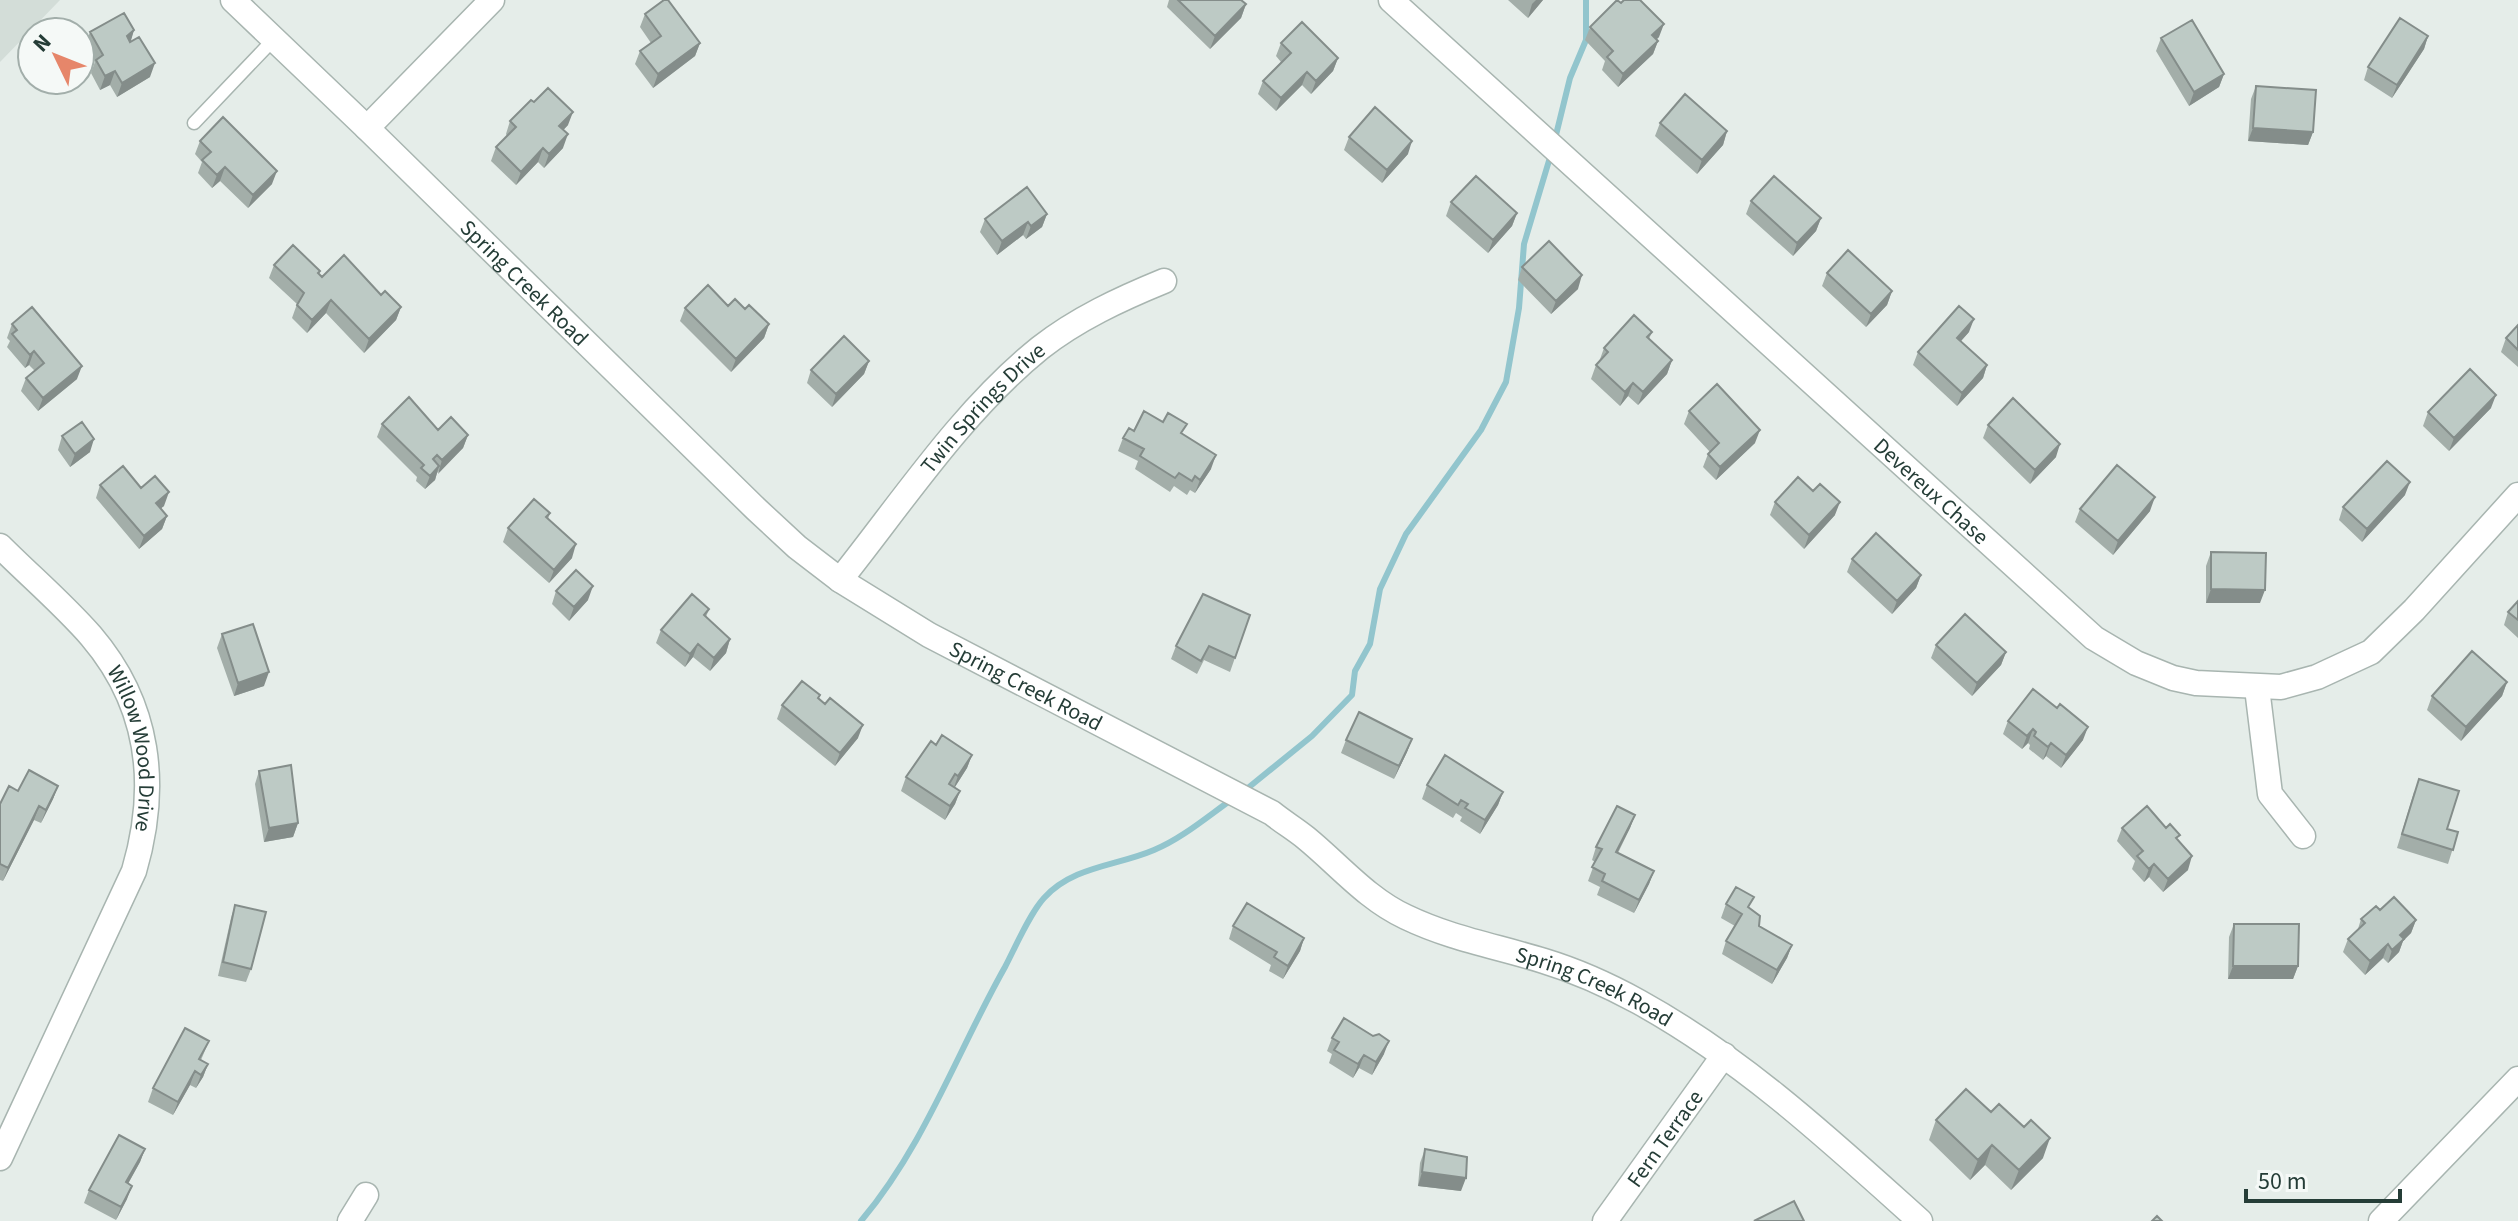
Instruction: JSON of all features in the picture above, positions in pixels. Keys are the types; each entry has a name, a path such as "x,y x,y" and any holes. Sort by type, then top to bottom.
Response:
{"street":[{"name":"Spring Creek Road","path":"233,0 756,509 797,547 840,580 929,635 1272,813 1305,837 1365,891 1403,916 1457,939 1543,961 1593,978 1640,1002 1724,1055 1809,1121 1920,1221"},
{"path":"367,128 492,0"},
{"name":"Devereux Chase","path":"1391,0 2094,638 2136,663 2173,678 2196,683 2257,688 2281,687 2317,677 2371,652 2414,610 2518,495"},
{"name":"Twin Springs Drive","path":"840,580 966,421 1007,376 1081,321 1121,299 1164,281"},
{"name":"Willow Wood Drive","path":"0,546 90,636 110,661 137,716 145,747 148,808 134,871 0,1158"},
{"path":"2257,688 2270,794 2303,836"},
{"name":"Fern Terrace","path":"1605,1221 1724,1055"},
{"path":"2381,1221 2518,1079"},
{"path":"350,1221 366,1195"}],"lane":[{"path":"194,123 274,39"}],"shaded area":[{"path":"0,0 60,0 45,16 16,16 16,45 0,62"}],"building":[{"path":"668,0 700,43 658,74 640,51 661,36 645,14"},
{"path":"1178,0 1241,0 1246,4 1215,36"},
{"path":"1617,0 1621,3 1624,0 1640,0 1664,24 1652,35 1658,41 1623,74 1607,57 1613,51 1590,27"},
{"path":"124,13 134,30 127,36 130,42 139,37 155,63 122,83 115,71 105,76 96,60 103,55 96,43 96,29"},
{"path":"2400,18 2428,36 2397,85 2368,67"},
{"path":"2192,20 2224,74 2194,92 2161,38"},
{"path":"1302,22 1338,58 1316,81 1307,72 1281,98 1263,81 1291,53 1281,43"},
{"path":"2256,86 2316,90 2313,132 2253,128"},
{"path":"548,88 573,112 559,126 568,134 549,154 543,148 521,172 496,147 516,127 510,121"},
{"path":"1685,94 1727,131 1702,160 1660,123"},
{"path":"1375,107 1412,141 1387,170 1349,137"},
{"path":"223,117 277,171 253,195 225,167 217,175 202,160 211,152 200,141"},
{"path":"1476,176 1517,213 1493,240 1451,202"},
{"path":"1774,176 1821,218 1797,243 1751,201"},
{"path":"1027,187 1047,214 1031,226 1028,222 1002,241 985,219"},
{"path":"1549,241 1582,275 1556,301 1522,267"},
{"path":"293,245 320,271 318,273 322,277 344,255 381,295 385,291 401,307 369,339 331,300 312,320 297,305 304,293 274,265"},
{"path":"1848,250 1892,291 1871,314 1827,273"},
{"path":"708,285 728,306 735,299 745,309 749,305 769,324 736,359 685,308"},
{"path":"1959,306 1974,319 1957,338 1987,365 1962,393 1918,352"},
{"path":"32,307 82,366 43,398 26,378 44,363 34,351 30,355 12,334 17,330 12,324"},
{"path":"1634,315 1652,332 1647,337 1672,360 1643,392 1633,383 1625,392 1596,365 1608,352 1604,348"},
{"path":"2518,325 2518,350 2506,338"},
{"path":"844,336 869,361 836,394 811,370"},
{"path":"2470,369 2496,395 2454,438 2428,412"},
{"path":"1717,384 1760,430 1720,467 1708,454 1719,443 1689,411"},
{"path":"409,397 438,430 451,417 468,435 442,460 437,455 433,459 439,466 430,476 421,468 424,465 382,424"},
{"path":"2013,398 2060,444 2035,470 1988,425"},
{"path":"1144,411 1163,422 1168,413 1187,424 1181,433 1216,455 1200,480 1195,476 1192,481 1179,473 1175,478 1140,456 1144,449 1123,438 1129,428 1134,431"},
{"path":"82,422 94,439 75,454 62,436"},
{"path":"2387,461 2410,482 2367,529 2343,507"},
{"path":"2117,465 2155,497 2118,541 2080,509"},
{"path":"123,466 141,488 155,476 169,492 156,503 167,516 144,536 100,485"},
{"path":"1798,477 1813,491 1820,484 1840,502 1809,535 1775,502"},
{"path":"534,499 550,513 546,517 576,544 554,570 508,528"},
{"path":"1876,533 1921,575 1897,601 1852,559"},
{"path":"2211,552 2266,553 2265,590 2211,589"},
{"path":"576,570 593,586 574,607 556,591"},
{"path":"692,594 709,609 704,615 730,639 714,658 698,644 690,654 661,630"},
{"path":"1203,594 1250,615 1235,658 1209,646 1201,661 1176,646"},
{"path":"2518,601 2518,620 2508,612"},
{"path":"1965,614 2006,652 1977,683 1936,645"},
{"path":"253,624 269,672 238,683 222,634"},
{"path":"2472,651 2507,682 2466,727 2432,696"},
{"path":"802,681 820,695 818,698 825,704 830,698 863,725 840,753 782,705"},
{"path":"2033,689 2057,708 2060,704 2088,727 2066,755 2051,743 2048,747 2034,736 2036,732 2033,729 2027,736 2008,721"},
{"path":"1359,712 1412,739 1399,766 1346,740"},
{"path":"942,735 972,755 949,784 960,791 950,806 906,777 931,741 936,745"},
{"path":"1445,755 1503,792 1485,820 1465,808 1468,804 1461,800 1458,805 1427,785"},
{"path":"291,765 298,823 269,828 259,771"},
{"path":"29,770 58,786 46,810 39,806 8,868 0,864 0,804 9,786 18,791"},
{"path":"2419,779 2459,791 2447,829 2458,832 2453,850 2402,834"},
{"path":"1617,806 1635,815 1616,852 1654,871 1639,900 1602,881 1605,874 1592,867 1602,849 1596,847"},
{"path":"2147,806 2166,828 2170,824 2180,835 2176,838 2192,856 2168,879 2154,864 2149,869 2137,856 2143,851 2122,828"},
{"path":"1736,887 1754,897 1748,907 1760,916 1759,926 1792,945 1777,970 1726,941 1742,914 1726,904"},
{"path":"2394,897 2416,920 2400,935 2404,939 2392,950 2388,944 2370,961 2348,939 2365,923 2361,919 2376,906 2380,910"},
{"path":"1247,903 1304,938 1288,966 1274,957 1277,952 1233,926"},
{"path":"235,905 266,912 251,969 223,962"},
{"path":"2234,924 2299,924 2298,966 2233,966"},
{"path":"1344,1018 1373,1036 1379,1034 1389,1041 1376,1062 1364,1055 1358,1064 1334,1050 1339,1042 1332,1038"},
{"path":"185,1028 209,1041 199,1059 208,1064 201,1075 195,1071 178,1102 153,1088"},
{"path":"1966,1089 1991,1112 1999,1104 2024,1127 2031,1120 2050,1138 2019,1170 1992,1145 1978,1160 1936,1120"},
{"path":"119,1135 145,1149 126,1182 132,1186 121,1207 89,1190"},
{"path":"1425,1149 1467,1157 1466,1178 1422,1172"},
{"path":"1794,1201 1804,1221 1754,1221"}],"waterway":[{"path":"1555,139 1570,78 1586,40 1586,0"},
{"path":"1243,792 1312,736 1352,695 1355,671 1370,644 1380,589 1406,534 1481,430 1506,382 1519,308 1524,244 1551,154"},
{"path":"861,1221 884,1192 922,1130 1023,931 1044,898 1068,879 1164,845 1231,800"}]}
